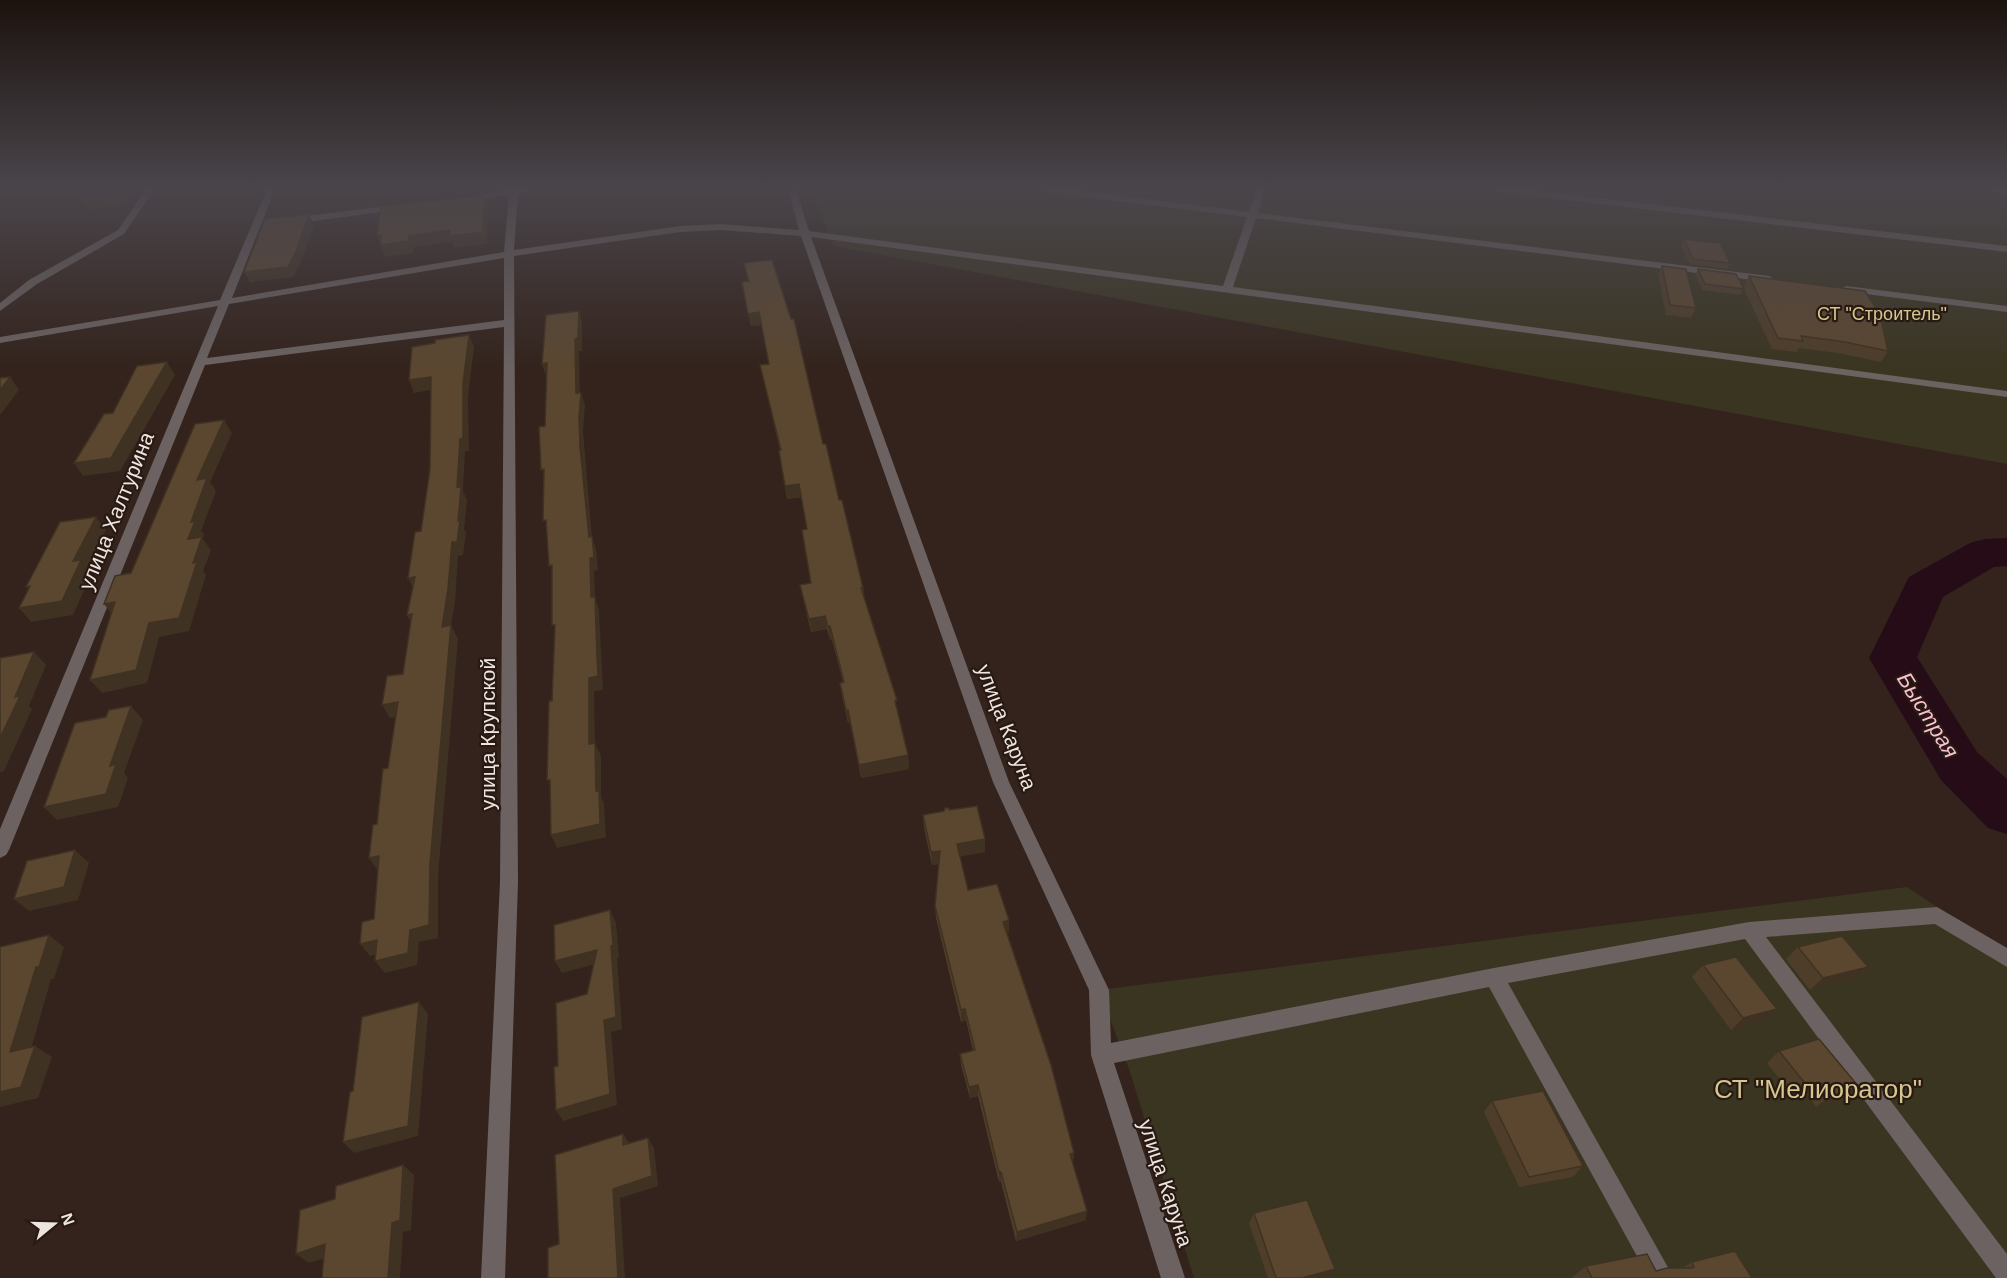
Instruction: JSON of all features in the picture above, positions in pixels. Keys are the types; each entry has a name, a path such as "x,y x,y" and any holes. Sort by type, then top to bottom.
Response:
{"street":[{"path":"0,308 33,282 92,249"},
{"name":"улица Халтурина","path":"0,850 225,301 251,249"},
{"name":"улица Крупской","path":"493,1278 509,882 509,249"},
{"path":"0,340 534,249"},
{"name":"улица Каруна","path":"811,249 1001,782 1099,990 1101,1054 1173,1278"},
{"path":"921,249 2007,394"},
{"path":"1227,290 1241,249"},
{"path":"1527,249 1783,281"},
{"path":"1830,287 2007,309"},
{"path":"200,362 509,323"},
{"path":"1101,1054 1749,930 1937,915 2007,958"},
{"path":"1749,930 2007,1273"},
{"path":"1494,977 1662,1278"}],"green space":[{"name":"СТ \"Строитель\"","path":"848,249 2007,249 2007,464"},
{"name":"СТ \"Мелиоратор\"","path":"1907,887 2007,953 2007,1278 1194,1278 1129,1069 1099,990"}],"building":[{"path":"253,249 297,249 288,267 244,272"},
{"path":"1688,249 1723,249 1730,263 1693,259"},
{"path":"772,260 791,319 794,319 823,444 826,444 839,500 842,500 863,588 861,588 897,700 895,701 908,755 859,765 840,683 844,682 830,626 828,627 825,616 809,619 800,585 811,583 802,530 807,529 799,484 785,486 779,451 781,450 760,365 769,364 759,312 748,314 742,282 749,281 744,263"},
{"path":"1662,266 1686,269 1696,308 1670,305"},
{"path":"1698,269 1736,274 1744,289 1705,284"},
{"path":"1749,276 1865,291 1880,315 1888,351 1801,336 1803,341 1778,338"},
{"path":"579,311 578,338 575,339 576,393 581,393 580,447 589,537 592,536 594,557 590,558 591,597 595,597 598,676 589,678 589,744 595,743 596,791 599,791 600,824 551,835 550,780 547,780 549,701 552,701 555,625 552,625 552,565 549,566 546,520 543,521 544,469 541,470 539,427 545,426 547,363 542,364 546,315"},
{"path":"469,335 463,384 463,438 460,439 457,487 461,487 458,521 460,520 457,542 452,542 442,627 451,625 430,864 429,925 410,930 408,953 375,961 377,940 360,944 362,922 374,919 379,856 369,858 373,825 377,824 383,769 388,768 398,702 382,705 387,676 403,674 412,614 407,615 415,577 408,578 415,532 421,531 430,469 431,377 409,380 412,347 435,343 435,340"},
{"path":"167,362 111,458 74,463 104,414 113,413 137,366"},
{"path":"10,377 0,390 0,378"},
{"path":"224,420 197,480 207,478 191,522 195,521 188,539 202,537 193,563 197,562 179,618 149,623 136,670 90,680 115,602 104,604 115,576 131,573 195,424"},
{"path":"96,517 73,561 81,560 62,601 19,608 30,586 26,587 60,522"},
{"path":"34,652 15,697 20,696 0,738 0,658"},
{"path":"131,706 110,766 116,764 106,794 44,807 75,723 106,717 109,710"},
{"path":"977,806 985,839 957,844 968,890 997,884 1009,920 1003,922 1051,1065 1074,1153 1070,1154 1087,1211 1017,1232 1001,1172 999,1172 978,1085 969,1087 960,1054 975,1050 965,1009 961,1010 935,906 940,851 931,852 923,815 944,811 945,808 949,810"},
{"path":"75,850 64,887 14,899 27,861"},
{"path":"610,910 616,1017 604,1020 610,1094 556,1110 554,1067 558,1066 556,1003 587,994 597,950 555,961 554,925"},
{"path":"49,935 39,967 36,967 10,1052 35,1046 21,1087 0,1092 0,947"},
{"path":"1842,936 1868,967 1823,978 1798,947"},
{"path":"1736,957 1777,1009 1743,1018 1703,965"},
{"path":"419,1002 408,1126 343,1142 350,1092 353,1091 362,1017"},
{"path":"1819,1039 1859,1087 1830,1096 1821,1083 1808,1087 1779,1051"},
{"path":"1543,1091 1583,1166 1529,1177 1492,1101"},
{"path":"623,1134 623,1145 648,1138 652,1176 613,1189 618,1278 548,1278 548,1248 559,1244 555,1155"},
{"path":"403,1165 400,1220 392,1223 388,1278 322,1278 325,1244 296,1254 300,1210 335,1199 336,1186"},
{"path":"1307,1200 1335,1269 1302,1278 1276,1278 1254,1213"},
{"path":"1735,1251 1752,1278 1592,1278 1586,1266 1647,1254 1656,1271 1667,1268 1692,1268 1694,1267 1692,1262"}],"waterway":[{"name":"Быстрая","path":"2007,552 1985,553 1925,588 1893,658 1959,766 2007,812"}]}
